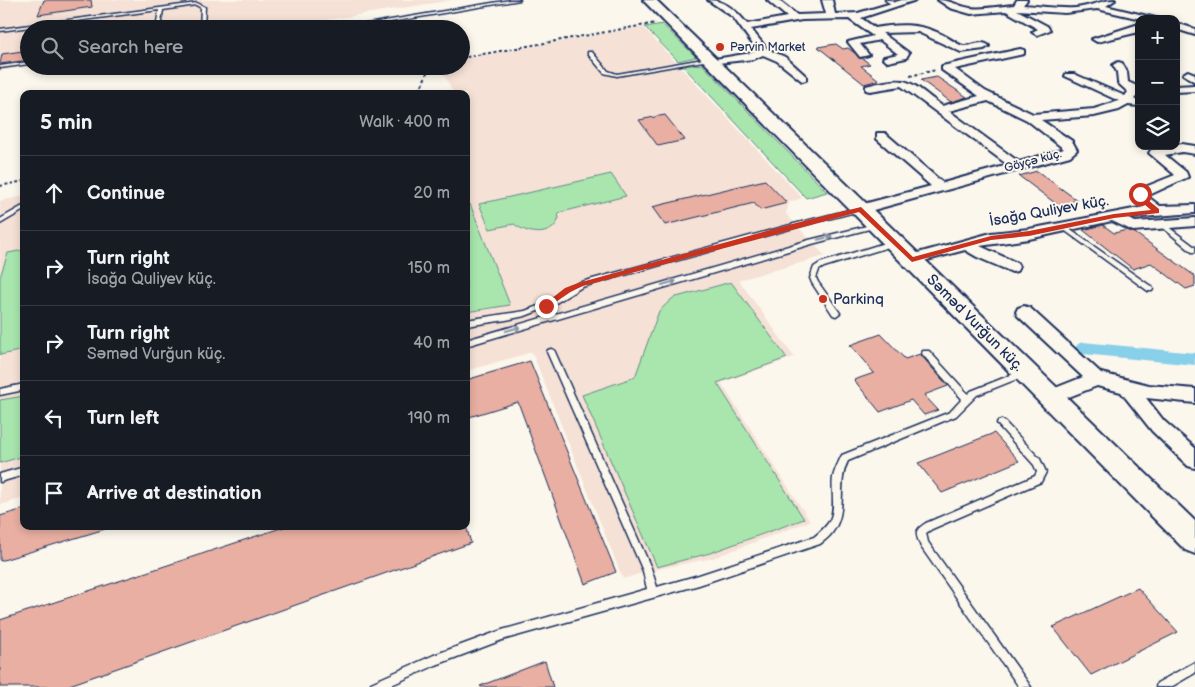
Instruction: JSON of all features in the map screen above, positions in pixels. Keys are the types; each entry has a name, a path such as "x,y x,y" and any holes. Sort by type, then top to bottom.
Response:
{"main road":[{"name":"Səməd Vurğun küç.","path":"649,0 1195,540"}],"street":[{"path":"712,0 736,14 763,50 781,59 802,78"},
{"path":"772,0 795,18"},
{"path":"827,0 831,16"},
{"path":"744,27 795,18 852,17 891,2 911,0"},
{"path":"943,0 958,9 973,13 1016,5 1077,11 1099,7 1110,0"},
{"path":"1016,5 1044,28 1044,30 1038,32"},
{"path":"1099,7 1136,15"},
{"path":"852,17 904,53 902,56 888,59"},
{"path":"873,31 905,26 928,31 961,50"},
{"path":"928,31 943,26"},
{"path":"1180,27 1195,32"},
{"path":"1097,39 1135,30"},
{"path":"864,55 853,42 882,37"},
{"path":"946,53 984,46"},
{"path":"711,60 754,56 763,50"},
{"path":"1020,52 946,68 947,71 989,97 1031,118 1080,115 1115,108 1135,97"},
{"path":"1118,65 1122,72 1123,83 1135,97"},
{"path":"1070,76 1135,97"},
{"path":"870,88 900,82 1017,166"},
{"path":"1180,88 1195,88"},
{"path":"940,110 989,97"},
{"name":"Göyçə küç.","path":"861,209 1071,150 1068,144 1031,118"},
{"path":"881,136 940,187"},
{"path":"1157,211 1140,197 1140,194 1182,177 1182,174 1155,154 1182,148 1195,150"},
{"name":"İsağa Quliyev küç.","path":"912,260 967,244 1114,216 1195,209"},
{"path":"1114,216 1132,228 1195,222"},
{"path":"967,244 982,254 1012,267"},
{"path":"1024,312 1096,379 1128,389 1195,396"},
{"path":"1051,397 1096,379"},
{"path":"1128,389 1158,426 1195,460"}],"lane":[{"path":"395,20 518,0"},
{"path":"73,20 161,8 201,5 202,20"},
{"path":"159,20 161,8"},
{"path":"0,30 20,27"},
{"path":"590,53 606,72 616,75 711,60"},
{"path":"0,67 20,64"},
{"path":"0,222 20,209"},
{"path":"470,322 531,312 580,284 861,209"},
{"path":"470,342 811,242 877,225"},
{"path":"1163,225 1194,250"},
{"path":"1062,226 1150,289"},
{"path":"836,314 815,283 813,278 816,269 822,265 895,243"},
{"path":"551,352 648,571 653,593"},
{"path":"926,353 966,399"},
{"path":"375,687 434,660 502,635 653,593 817,541 828,533 837,518 839,465 845,458 953,414 966,399 982,389 1025,372"},
{"path":"0,392 20,388"},
{"path":"1000,424 1037,462 1042,472 1038,479 921,531 924,544 1026,687"},
{"path":"0,478 20,472"},
{"path":"1161,687 1195,667"}],"path":[{"path":"470,56 629,26 670,21"},
{"path":"900,82 905,77 932,70 947,71"},
{"path":"420,90 426,75"},
{"path":"0,186 20,182"}],"shaded area":[{"path":"0,0 453,0 326,20 20,20 20,68 0,71"},
{"path":"643,27 802,198 789,202 786,214 825,256 739,280 794,357 721,383 810,521 713,558 648,571 623,579 532,352 470,370 470,90 452,90 444,75 470,75 470,57"},
{"path":"20,197 20,499 0,505 0,201"}],"green space":[{"path":"663,24 696,57 678,61 645,27"},
{"path":"702,64 827,192 806,198 683,66"},
{"path":"611,174 626,196 558,213 559,218 556,225 545,232 532,232 514,224 490,229 479,204"},
{"path":"470,204 510,305 470,311"},
{"path":"20,251 20,351 0,355 0,277 8,253"},
{"path":"731,282 787,358 717,383 804,519 710,553 657,567 582,395 635,377 659,311 673,298"},
{"path":"20,397 20,457 0,463 0,400"}],"building":[{"path":"44,0 91,0 92,7 38,15"},
{"path":"836,44 843,49 848,48 870,64 861,66 879,80 864,84 818,47"},
{"path":"20,51 20,61 0,64 2,54"},
{"path":"937,77 967,97 951,102 921,80"},
{"path":"665,115 685,140 658,146 639,120"},
{"path":"1037,171 1077,200 1059,206 1019,176"},
{"path":"765,180 787,203 760,210 754,203 665,225 652,207"},
{"path":"1103,225 1114,233 1127,230 1135,233 1195,276 1195,286 1186,289 1151,263 1133,269 1083,230"},
{"path":"881,334 905,359 920,354 948,386 924,395 938,410 924,415 911,400 880,412 854,380 874,373 850,345"},
{"path":"530,361 616,572 585,584 518,402 470,417 470,379"},
{"path":"994,433 1019,461 942,493 918,463"},
{"path":"20,510 20,530 102,530 0,561 0,516"},
{"path":"275,530 467,530 471,543 64,687 0,687 0,620"},
{"path":"1138,588 1178,632 1091,675 1053,627"},
{"path":"545,661 553,687 480,686"}],"waterway":[{"path":"1083,348 1195,359"}],"place":[{"name":"Pərvin Market","path":"720,47"},
{"name":"Parkinq","path":"823,299"}],"route":[{"path":"546,306 580,284 861,209 912,260 991,238 1029,234 1114,216 1157,211 1140,197 1140,194"}]}
